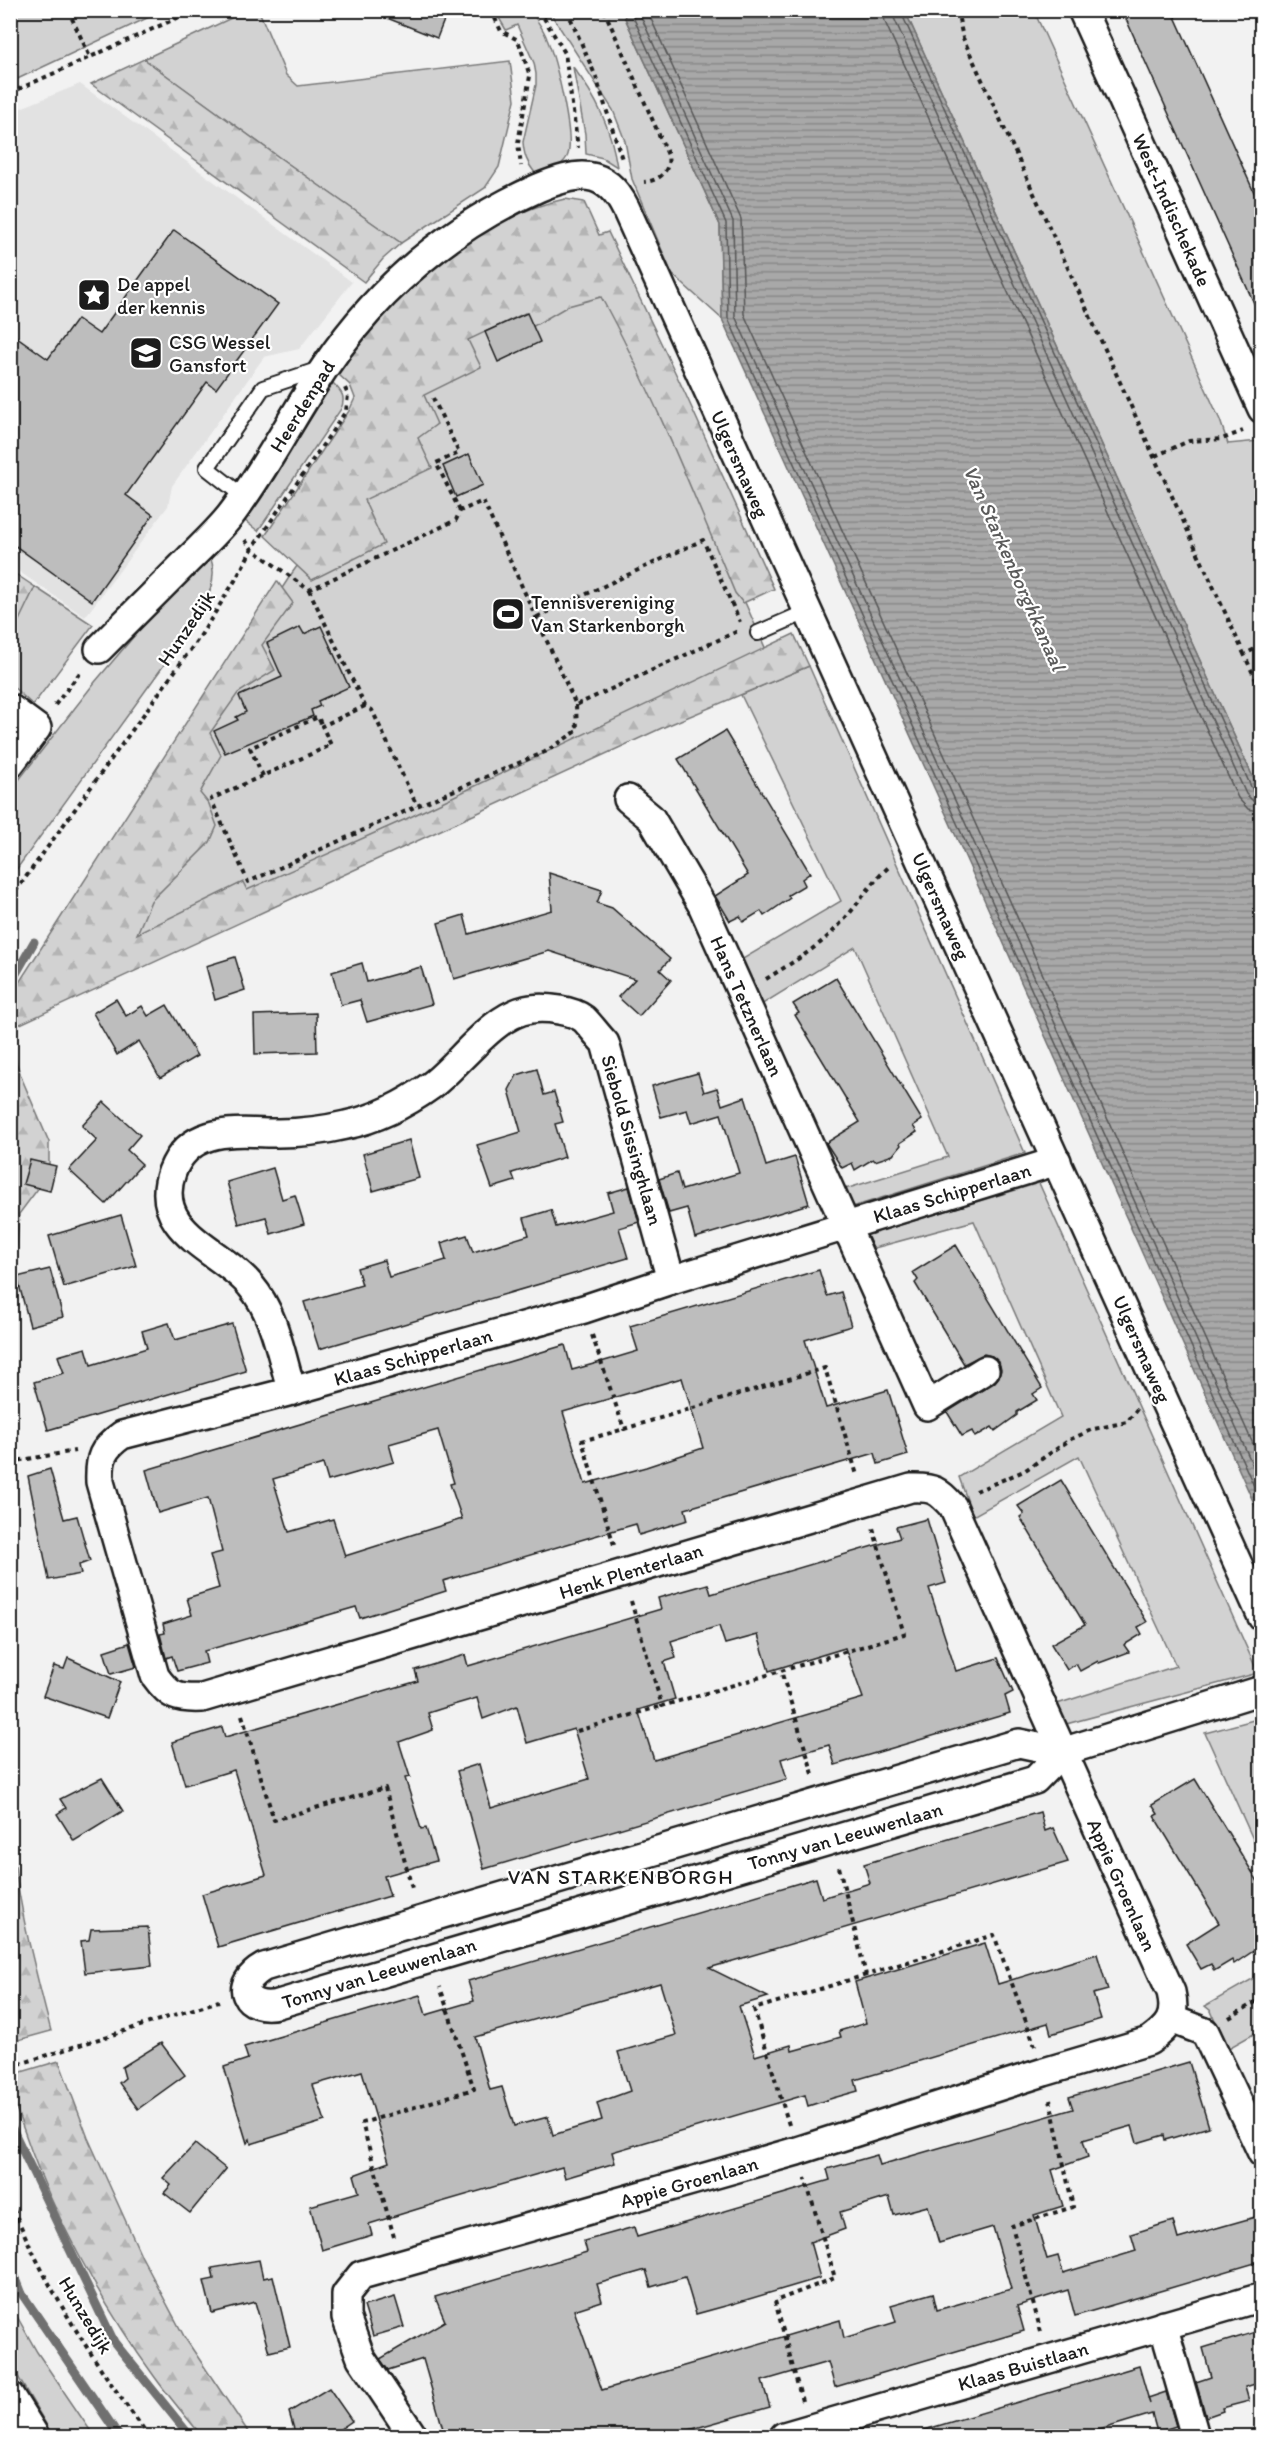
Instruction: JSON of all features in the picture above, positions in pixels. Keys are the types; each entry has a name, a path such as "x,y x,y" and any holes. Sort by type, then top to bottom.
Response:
{"street":[{"name":"West-Indischekade","path":"1082,10 1257,418"},
{"path":"576,175 596,178 609,185 629,188"},
{"name":"Heerdenpad","path":"99,649 228,518 244,497 325,368 352,330 382,295 411,267 441,243 493,209 567,176 576,175"},
{"name":"Ulgersmaweg","path":"629,188 806,612 1262,1617"},
{"path":"10,708 37,728 10,764"},
{"name":"Hans Tetznerlaan","path":"628,799 651,818 702,905 741,996 847,1226"},
{"name":"Siebold Sissinghlaan","path":"292,1391 271,1322 252,1287 227,1262 195,1243 176,1221 168,1195 172,1172 185,1152 205,1137 228,1132 280,1133 346,1125 390,1110 432,1085 507,1016 530,1008 556,1009 582,1018 604,1043 671,1280"},
{"name":"Klaas Schipperlaan","path":"108,1445 122,1435 292,1391 584,1309 1057,1161"},
{"name":"Klaas Schipperlaan","path":"847,1226 927,1406 985,1370"},
{"name":"Henk Plenterlaan","path":"108,1445 99,1464 100,1482 155,1676 166,1692 183,1699 202,1698 234,1689 911,1488 927,1487 940,1493 953,1507 1062,1752"},
{"name":"Tonny van Leeuwenlaan","path":"1062,1752 1019,1743 421,1919 264,1967 252,1974 246,1982 246,1993 252,2002 265,2007 1035,1780 1062,1752 1262,1690"},
{"name":"Appie Groenlaan","path":"409,2431 361,2358 346,2317 346,2294 361,2275 797,2151 1149,2041 1163,2031 1171,2019 1174,2006 1171,1992 1062,1752"},
{"path":"1171,2019 1205,2032 1262,2154"},
{"name":"Klaas Buistlaan","path":"784,2436 1262,2297"},
{"path":"1163,2325 1195,2436"},
{"path":"10,2396 35,2436"}],"lane":[{"path":"244,497 207,468 263,388 325,368"},
{"path":"758,633 806,612"}],"path":[{"path":"68,10 90,57"},
{"path":"10,93 195,10"},
{"path":"491,10 501,31 519,40 530,76 518,143 518,156 526,193"},
{"path":"539,10 565,53 578,137 576,175"},
{"path":"567,10 596,77 626,169"},
{"path":"604,10 668,155 666,170 661,177 629,188"},
{"path":"957,10 963,38 1262,693"},
{"path":"1254,10 1262,27"},
{"name":"Hunzedijk","path":"10,899 201,635 252,549 346,411 349,403 346,389 325,368"},
{"path":"309,590 456,519 459,511 436,463 459,453 433,398"},
{"path":"1155,456 1189,441 1222,439 1257,418"},
{"path":"262,776 250,748 318,717 331,745 211,799 248,882 553,748 577,731 576,705 483,501 459,511"},
{"path":"537,617 703,540 743,629 576,705"},
{"path":"252,549 309,590 365,706 372,710 417,806"},
{"path":"1244,654 1262,646"},
{"path":"37,728 99,649"},
{"path":"322,726 365,706"},
{"path":"741,996 819,945 842,922 883,872 914,847"},
{"path":"953,1507 977,1491 1024,1471 1071,1439 1094,1429 1127,1422 1159,1387"},
{"path":"10,1462 108,1445"},
{"path":"234,1689 274,1820 385,1788 421,1919"},
{"path":"577,1731 662,1706"},
{"path":"400,2263 362,2123 474,2089 431,1958"},
{"path":"10,2067 246,1993"},
{"path":"1205,2032 1262,1998"},
{"name":"Hunzedijk","path":"10,2201 34,2256 60,2305 105,2375 150,2436"}],"shaded area":[{"name":"CSG Wessel Gansfort","path":"80,84 352,282 299,349 264,357 172,486 168,506 85,617 11,566 11,112"}],"green space":[{"path":"11,10 162,10 162,11 11,82"},
{"path":"246,11 259,11 286,75 298,86 510,61 515,100 499,167 485,188 401,243 144,59"},
{"path":"495,11 531,11 551,49 567,117 569,148 564,161 548,171 535,173 526,159 523,147 536,85 534,63 517,25 506,30"},
{"path":"549,11 624,11 625,18 720,225 722,319 672,274 632,179 625,141 613,110"},
{"path":"905,11 1034,11 1220,420 1228,444 1259,441 1261,446 1261,795"},
{"path":"144,59 401,243 383,259 364,282 91,84"},
{"path":"573,67 602,114 611,139 617,167 603,158 586,154 585,134"},
{"path":"565,199 584,202 599,235 608,232 685,393 774,589 743,603 735,593 655,406 601,297 568,306 532,327 525,313 468,340 481,367 424,395 437,424 418,438 432,468 364,500 384,544 312,580 265,536 349,411 355,398 350,385 338,374 351,354 393,302 437,263 486,230 539,206"},
{"name":"Tennisvereniging Van Starkenborgh","path":"598,271 767,652 101,961 72,913 290,576 462,334"},
{"path":"333,383 342,395 341,409 258,531 244,520 260,499"},
{"path":"210,556 213,566 211,586 208,596 187,633 11,877 11,790 95,682 186,575"},
{"path":"11,571 35,587 12,635 10,634"},
{"path":"277,581 293,603 262,645 275,670 238,693 210,733 221,755 200,793 209,804 217,826 210,842 151,901 137,934 243,882 247,890 406,819 794,634 809,666 664,727 18,1025 11,1047 11,995"},
{"path":"35,587 93,625 33,705 11,685 11,634"},
{"path":"809,666 1025,1153 846,1209 839,1191 948,1157 855,947 761,1005 741,960 841,901 741,695"},
{"path":"11,1047 49,1142 49,1174 19,1214 11,1339"},
{"path":"1039,1183 1258,1673 1066,1724 1057,1704 1176,1666 1079,1456 973,1516 959,1477 1061,1417 974,1221 863,1251 857,1238"},
{"path":"11,1559 15,1559 18,1574 12,1575 17,1597 14,1678 11,1689"},
{"path":"1262,1718 1261,1857 1205,1733"},
{"path":"10,1811 19,1894 51,2031 11,2042"},
{"path":"1261,1974 1261,2030 1227,2049 1211,2011 1205,2006"},
{"path":"59,2061 88,2138 142,2257 185,2338 251,2436 202,2436 136,2350 99,2291 65,2229 37,2166 15,2106 11,2083 11,2075"},
{"path":"10,2304 37,2352 94,2436 53,2436 11,2365"}],"water":[{"name":"Van Starkenborghkanaal","path":"624,11 905,11 1261,795 1261,1519 722,319 720,225 625,18"}],"building":[{"path":"372,10 448,10 437,38 372,12"},
{"path":"1122,10 1172,10 1262,210 1262,321"},
{"path":"174,230 278,304 216,389 207,382 126,495 153,515 92,601 10,542 10,332 48,359 77,319 99,334"},
{"path":"527,313 540,342 498,362 485,332"},
{"path":"469,454 483,485 456,497 443,466"},
{"path":"321,626 349,687 318,701 320,706 311,710 313,716 225,753 214,731 238,720 236,717 246,712 239,696 282,677 267,643 300,627 304,634"},
{"path":"725,731 810,873 802,879 805,885 788,895 790,898 764,916 761,911 743,922 740,916 730,921 715,896 748,875 678,759"},
{"path":"549,873 602,890 597,903 612,908 670,959 660,970 671,980 639,1016 618,997 635,979 549,951 454,979 438,923 464,915 469,934 552,910"},
{"path":"235,957 245,990 215,1000 206,966"},
{"path":"362,963 367,982 421,967 432,1004 367,1022 360,1000 341,1005 332,972"},
{"path":"836,978 922,1120 913,1126 917,1132 900,1143 901,1145 893,1155 875,1161 873,1159 855,1170 852,1163 842,1168 826,1143 860,1122 795,1015 799,1013 793,1004"},
{"path":"116,999 126,1016 142,1006 148,1016 167,1005 197,1056 160,1078 139,1041 117,1055 93,1013"},
{"path":"316,1013 317,1052 255,1054 254,1015"},
{"path":"537,1069 544,1095 554,1092 563,1122 555,1124 565,1157 512,1173 515,1181 492,1188 477,1145 521,1132 509,1090 517,1075"},
{"path":"698,1073 704,1092 717,1088 722,1105 745,1097 766,1166 795,1157 809,1204 695,1238 687,1208 669,1213 659,1179 677,1173 682,1190 739,1173 721,1114 691,1123 687,1110 661,1117 652,1086"},
{"path":"104,1102 140,1135 127,1150 142,1164 106,1204 69,1170 97,1140 82,1126"},
{"path":"409,1140 419,1178 373,1191 363,1154"},
{"path":"30,1160 56,1166 50,1191 23,1184"},
{"path":"273,1168 282,1199 295,1195 304,1224 271,1234 266,1217 239,1224 227,1182"},
{"path":"629,1187 639,1222 619,1228 628,1258 319,1349 304,1302 362,1285 357,1268 384,1260 389,1277 446,1260 441,1243 467,1235 473,1252 529,1235 524,1218 551,1210 556,1227 613,1211 608,1193"},
{"path":"121,1215 136,1266 64,1287 49,1236"},
{"path":"956,1245 1042,1388 1033,1394 1037,1400 1017,1412 1017,1415 995,1431 992,1427 975,1437 972,1431 962,1436 947,1412 994,1383 1001,1370 999,1362 992,1356 984,1354 964,1364 915,1283 918,1280 913,1272"},
{"path":"50,1269 63,1317 30,1326 17,1277"},
{"path":"819,1270 827,1296 841,1292 851,1326 805,1340 826,1408 888,1390 908,1455 878,1464 875,1453 685,1509 688,1520 639,1535 636,1524 443,1581 446,1591 360,1618 356,1607 204,1651 207,1663 177,1671 172,1656 166,1658 160,1634 165,1633 163,1624 192,1615 187,1598 219,1588 210,1555 222,1552 208,1498 158,1513 146,1470 565,1345 572,1370 608,1360 638,1351 630,1326","holes":["682,1378 703,1448 585,1484 563,1412","438,1430 454,1483 450,1484 462,1519 345,1556 333,1519 289,1532 273,1479 323,1464 328,1481 394,1462 389,1444"]},
{"path":"169,1323 175,1340 232,1324 246,1371 48,1430 34,1382 64,1373 58,1356 86,1348 91,1365 147,1348 142,1331"},
{"path":"50,1469 64,1519 77,1516 90,1561 79,1565 81,1574 49,1580 28,1476"},
{"path":"1061,1480 1147,1622 1138,1627 1142,1634 1124,1645 1129,1652 1099,1663 1098,1661 1080,1671 1076,1664 1067,1670 1051,1644 1085,1625 1020,1517 1024,1514 1018,1506"},
{"path":"927,1519 946,1583 929,1588 956,1671 998,1658 1013,1692 1005,1696 1010,1713 835,1765 829,1745 781,1759 787,1779 484,1869 457,1771 479,1764 491,1808 589,1779 574,1729 527,1743 517,1706 483,1719 477,1698 453,1705 428,1713 433,1730 399,1742 410,1777 405,1778 421,1829 426,1828 436,1861 384,1876 390,1896 218,1947 202,1894 266,1875 234,1770 185,1785 172,1742 222,1727 225,1737 418,1681 415,1670 465,1655 468,1666 661,1609 658,1598 708,1584 711,1594 900,1538 896,1527","holes":["719,1626 725,1644 758,1635 769,1671 845,1648 863,1698 654,1760 638,1710 675,1699 664,1662 676,1658 671,1641"]},
{"path":"129,1643 136,1667 111,1674 104,1651"},
{"path":"68,1658 120,1682 107,1718 43,1696 54,1666 64,1669"},
{"path":"102,1778 123,1811 74,1841 57,1814 66,1808 60,1799"},
{"path":"1195,1779 1262,1888 1262,1945 1234,1964 1232,1960 1214,1971 1211,1964 1201,1969 1186,1944 1219,1923 1154,1816 1158,1814 1152,1805"},
{"path":"1040,1812 1045,1831 1053,1828 1068,1862 709,1968 768,1997 739,2006 755,2056 791,2045 792,2051 841,2037 839,2031 866,2023 855,1982 985,1943 998,1984 1097,1954 1108,1990 1093,1994 1101,2019 1051,2034 1048,2023 855,2080 858,2091 808,2106 805,2095 612,2152 615,2163 565,2178 562,2167 421,2208 369,2224 372,2235 322,2250 310,2206 359,2192 354,2175 389,2162 362,2071 313,2085 325,2121 251,2144 250,2139 247,2143 224,2067 248,2059 244,2047 420,1995 426,2015 474,2001 468,1981 816,1878 822,1898 870,1883 864,1864","holes":["660,1983 676,2035 618,2052 630,2091 597,2103 602,2120 553,2135 548,2117 514,2126 502,2087 490,2090 475,2037"]},
{"path":"148,1927 152,1966 85,1973 81,1941 89,1940 91,1929"},
{"path":"161,2043 185,2075 138,2109 119,2083 125,2078 122,2067"},
{"path":"1189,2062 1209,2127 1165,2140 1164,2135 1137,2143 1132,2126 1083,2140 1088,2157 1052,2170 1063,2206 1034,2215 1047,2259 1058,2256 1063,2273 1136,2251 1131,2234 1173,2221 1178,2239 1262,2215 1262,2261 1075,2316 1068,2290 1017,2306 1024,2331 835,2387 828,2362 762,2381 770,2407 668,2436 445,2436 423,2359 388,2370 380,2359 445,2321 435,2297 587,2252 584,2241 634,2227 637,2237 830,2180 827,2169 877,2155 880,2165 1073,2109 1069,2097","holes":["889,2197 894,2215 928,2206 939,2243 993,2227 1011,2289 937,2310 933,2293 891,2305 896,2322 844,2338 840,2320 602,2390 574,2310 602,2301 597,2284 646,2270 651,2287 685,2277 696,2314 820,2278 810,2242 845,2229 840,2212"]},
{"path":"195,2144 226,2169 190,2213 164,2193 171,2185 163,2178"},
{"path":"259,2260 263,2278 273,2276 290,2347 269,2352 255,2302 212,2313 204,2281 214,2279 212,2268"},
{"path":"395,2297 404,2327 373,2336 364,2306"},
{"path":"1262,2330 1262,2382 1245,2387 1249,2401 1222,2408 1223,2411 1206,2417 1196,2382 1211,2377 1203,2348"},
{"path":"1139,2366 1148,2398 1166,2392 1176,2426 1157,2432 1152,2414 1096,2431 1097,2436 925,2436 924,2430"},
{"path":"329,2388 352,2421 330,2436 296,2436 289,2412"}],"waterway":[{"path":"10,984 34,942"},
{"path":"10,2124 114,2342 190,2436"},
{"path":"10,2264 22,2294 119,2436"}],"place":[{"name":"De appel der kennis","path":"94,295"},
{"name":"CSG Wessel Gansfort","path":"146,353"},
{"name":"Tennisvereniging Van Starkenborgh","path":"508,614"}],"district":[{"name":"VAN STARKENBORGH","path":"621,1876"}]}
